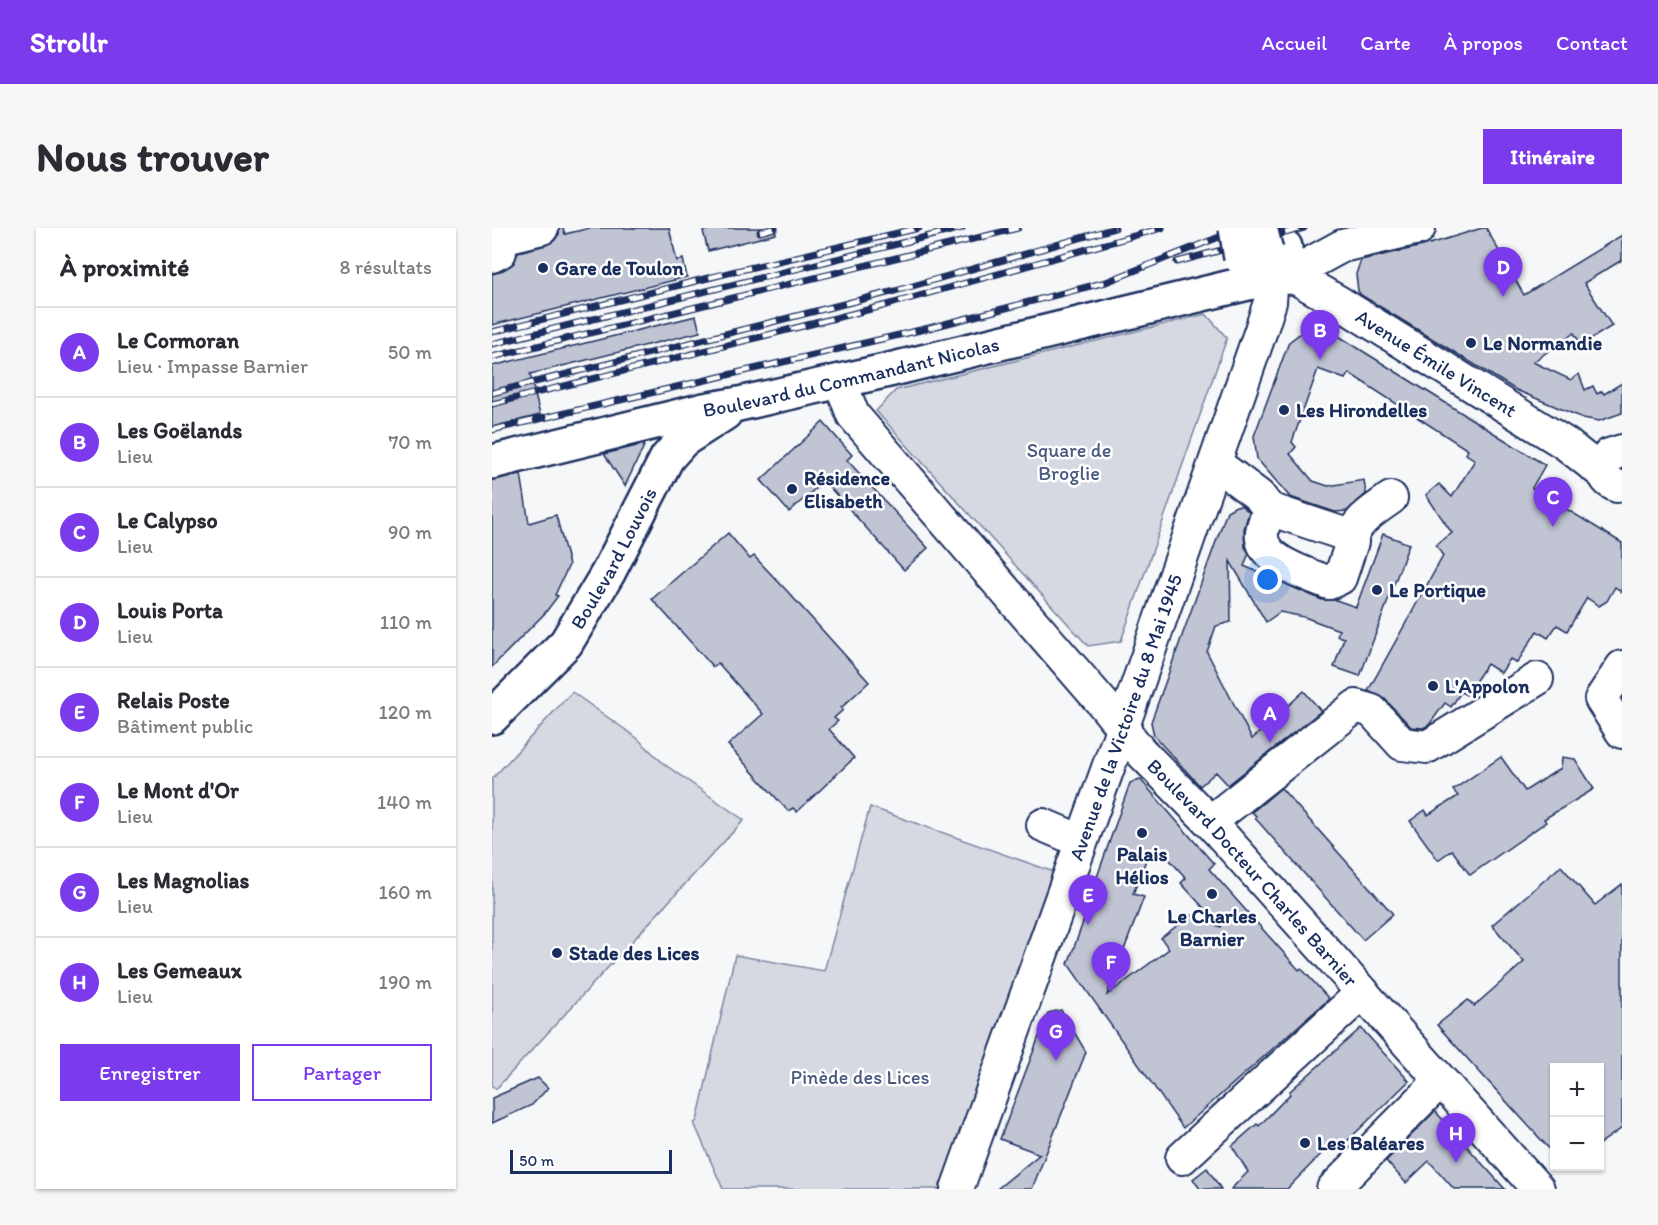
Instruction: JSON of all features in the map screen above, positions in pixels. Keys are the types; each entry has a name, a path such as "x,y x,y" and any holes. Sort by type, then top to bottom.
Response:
{"main road":[{"name":"Boulevard du Commandant Nicolas","path":"492,462 704,410 840,381 1210,294 1239,268 1267,249"},
{"name":"Boulevard Louvois","path":"492,717 566,643 608,573 667,458 683,440 739,404"}],"street":[{"path":"492,256 500,252 497,239 542,228"},
{"name":"Boulevard du Commandant Nicolas","path":"1267,249 1309,264 1342,246 1419,228"},
{"name":"Avenue Émile Vincent","path":"1267,249 1566,444 1617,473"},
{"name":"Avenue de la Victoire du 8 Mai 1945","path":"957,1189 1122,729 1270,302 1267,249"},
{"name":"Boulevard Docteur Charles Barnier","path":"840,381 853,415 1105,706 1140,750 1210,822 1538,1189"},
{"path":"1215,463 1259,496 1269,509 1344,534 1351,539"},
{"path":"1269,509 1262,532 1268,550 1276,560 1329,583 1340,578 1353,532 1366,515 1391,498"},
{"path":"1622,667 1601,699 1622,732"},
{"path":"1210,822 1356,706 1372,711 1402,744 1426,747 1537,679"},
{"path":"1042,825 1081,841"},
{"path":"1182,1158 1363,992"},
{"path":"1333,1189 1440,1081"}],"green space":[{"name":"Square de Broglie","path":"1206,314 1227,338 1121,641 1088,646 876,411 896,390"},
{"name":"Stade des Lices","path":"572,692 637,738 664,764 744,820 496,1089 492,1086 492,779"},
{"name":"Pinède des Lices","path":"870,807 1054,872 939,1189 723,1189 694,1123 697,1121 735,955 824,971"}],"building":[{"name":"Gare de Toulon","path":"559,228 563,228 565,234 590,228 669,228 677,261 683,259 687,277 492,325 492,274 514,263 518,252 554,241 559,234"},
{"path":"715,228 775,228 776,234 708,251 703,231"},
{"path":"1486,228 1524,295 1622,235 1622,260 1584,283 1612,326 1581,345 1574,333 1533,362 1571,380 1579,374 1585,390 1593,386 1597,394 1602,391 1604,394 1622,383 1622,413 1599,421 1583,418 1516,390 1358,291 1356,274 1361,260 1423,246"},
{"path":"696,316 700,332 530,374 540,415 492,427 492,366"},
{"path":"1329,330 1545,465 1532,488 1622,543 1622,592 1615,587 1607,601 1599,606 1587,598 1567,631 1557,625 1548,638 1537,631 1517,663 1510,659 1501,673 1487,664 1466,695 1461,692 1451,707 1445,703 1429,725 1423,728 1411,727 1385,699 1368,691 1443,556 1436,545 1452,533 1426,495 1439,484 1452,497 1475,460 1466,454 1468,450 1349,373 1345,379 1318,369 1292,442 1296,447 1290,454 1313,481 1328,486 1364,480 1366,494 1347,511 1335,512 1290,497 1257,459 1254,436 1289,342 1302,332"},
{"name":"Résidence Elisabeth","path":"823,422 852,455 847,460 928,548 904,570 824,481 789,512 761,480"},
{"path":"645,444 625,486 604,454"},
{"path":"521,474 529,523 556,515 569,565 555,595 558,596 545,613 492,667 492,480"},
{"path":"1236,506 1242,506 1249,512 1244,529 1245,547 1249,553 1244,566 1322,600 1336,600 1356,607 1383,534 1409,544 1360,676 1334,667 1344,638 1337,636 1339,630 1304,617 1280,612 1266,622 1230,561 1231,622 1216,626 1207,652 1252,739 1304,691 1321,711 1228,785 1216,772 1200,786 1154,736 1151,722 1227,511"},
{"path":"728,533 750,559 754,556 869,682 841,708 843,710 834,718 838,721 829,729 854,758 797,812 793,808 788,811 728,745 763,714 718,663 713,667 652,599"},
{"path":"1501,757 1525,791 1561,768 1562,757 1575,759 1594,789 1544,819 1546,822 1470,875 1452,850 1438,860 1410,821 1425,810 1428,815 1458,796 1453,790"},
{"path":"1140,779 1214,864 1209,869 1299,970 1301,968 1329,999 1183,1128 1068,964 1086,914 1083,910 1130,783","holes":["1149,852 1169,859 1186,878 1181,883 1221,927 1191,915 1161,938 1169,949 1107,995 1144,897 1133,894"]},
{"path":"1281,788 1393,914 1363,940 1255,818 1252,812"},
{"path":"1561,866 1595,905 1622,884 1622,1128 1604,1141 1604,1063 1550,1063 1550,1150 1437,1025 1468,1000 1474,1006 1524,962 1492,925"},
{"path":"1061,1010 1086,1052 1032,1189 997,1189 1040,1154 1000,1139 1048,1013"},
{"path":"1361,1028 1409,1081 1341,1147 1334,1141 1287,1189 1231,1189 1248,1172 1232,1146 1257,1124 1259,1126 1290,1094 1289,1092"},
{"path":"538,1078 548,1088 532,1105 492,1123 492,1098"},
{"path":"1435,1111 1505,1189 1454,1189 1429,1161 1406,1183 1386,1161"},
{"path":"1207,1168 1221,1189 1200,1189 1193,1179"}],"railway":[{"path":"760,232 775,228"},
{"path":"492,332 919,228"},
{"path":"492,344 962,228"},
{"path":"492,357 1018,228"},
{"path":"492,393 895,291 1115,228"},
{"path":"492,404 883,306 1162,228"},
{"path":"492,430 929,328 1106,282 1242,228"},
{"path":"1177,262 1304,228"}],"place":[{"name":"Gare de Toulon","path":"543,268"},
{"name":"Louis Porta","path":"1503,297"},
{"name":"Le Normandie","path":"1471,343"},
{"name":"Les Goëlands","path":"1320,360"},
{"name":"Les Hirondelles","path":"1284,410"},
{"name":"Résidence Elisabeth","path":"792,489"},
{"name":"Le Calypso","path":"1553,527"},
{"name":"Le Portique","path":"1377,590"},
{"name":"L'Appolon","path":"1433,686"},
{"name":"Le Cormoran","path":"1270,743"},
{"name":"Palais Hélios","path":"1142,833"},
{"name":"Le Charles Barnier","path":"1212,894"},
{"name":"Relais Poste","path":"1088,925"},
{"name":"Stade des Lices","path":"557,953"},
{"name":"Le Mont d'Or","path":"1111,992"},
{"name":"Les Magnolias","path":"1056,1061"},
{"name":"Les Baléares","path":"1305,1143"},
{"name":"Les Gemeaux","path":"1456,1163"}]}
